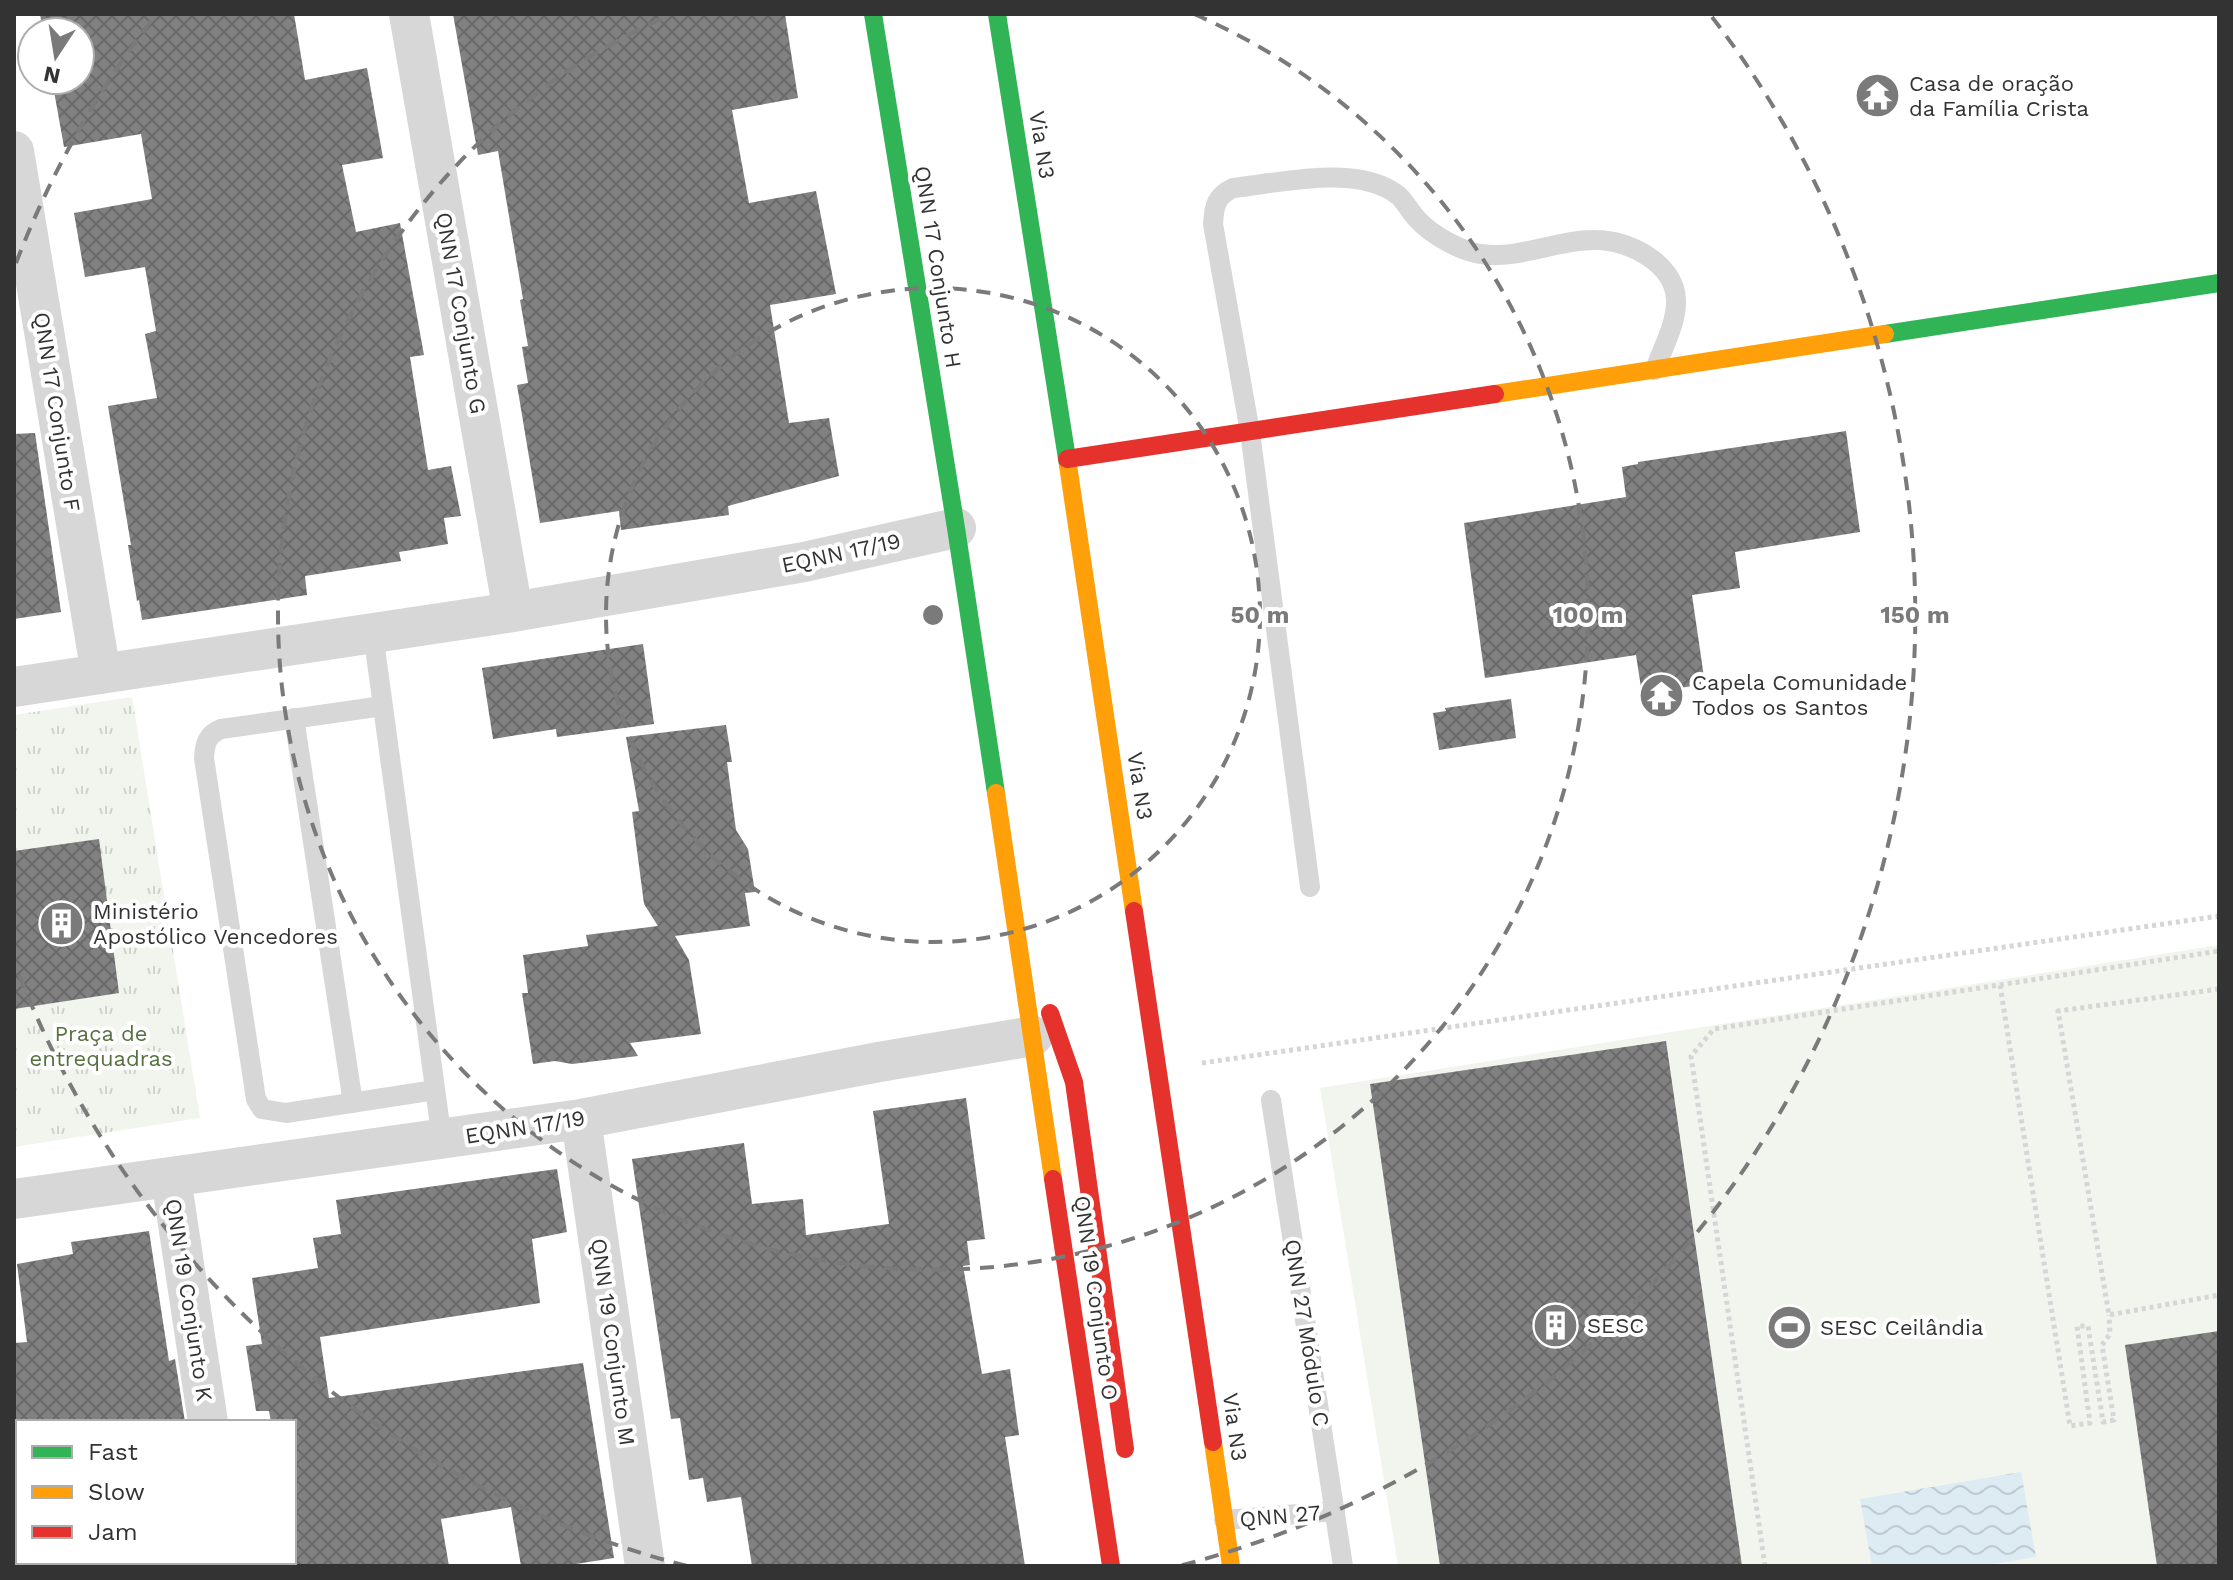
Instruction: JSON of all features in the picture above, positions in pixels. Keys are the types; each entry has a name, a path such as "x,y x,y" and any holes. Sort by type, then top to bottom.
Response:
{"main road":[{"name":"QNN 17 Conjunto H","path":"873,14 956,528"},
{"name":"Via N3","path":"997,14 1067,459 1231,1566"},
{"path":"1067,459 2219,283"},
{"path":"956,528 1033,1036"},
{"path":"1014,909 1074,1082 1128,1472"},
{"name":"QNN 19 Conjunto O","path":"1033,1036 1111,1566"}],"street":[{"name":"QNN 17 Conjunto G","path":"409,14 513,612"},
{"name":"QNN 17 Conjunto F","path":"14,151 101,674"},
{"name":"EQNN 17/19","path":"14,687 513,612 804,562 956,528"},
{"name":"EQNN 17/19","path":"14,1199 581,1119 1033,1036"},
{"name":"QNN 19 Conjunto M","path":"581,1119 645,1566"},
{"name":"QNN 19 Conjunto K","path":"171,1178 208,1420"}],"lane":[{"path":"1310,887 1250,432 1213,224 1214,205 1222,193 1233,188 1344,176 1376,184 1398,196 1419,222 1437,235 1480,254 1505,255 1596,240 1627,246 1649,257 1669,277 1676,300 1671,326 1655,370"},
{"path":"373,633 442,1140"},
{"path":"383,706 221,729 210,734 204,758 256,1099 262,1109 274,1113 435,1090"},
{"path":"294,718 353,1103"},
{"name":"QNN 27 Módulo C","path":"1271,1100 1343,1566"},
{"name":"QNN 27","path":"1224,1520 1335,1511"}],"path":[{"path":"1157,1069 2219,916"},
{"path":"1765,1566 1691,1056 1714,1029 2219,951"},
{"path":"2000,985 2070,1426 2090,1423 2077,1326 2088,1326 2103,1422 2114,1420 2102,1345 2110,1334 2109,1315 2058,1011 2219,989"},
{"path":"2109,1315 2219,1295"}],"green space":[{"name":"Praça de entrequadras","path":"132,697 200,1118 14,1147 14,715"},
{"name":"SESC Ceilândia","path":"2219,945 2219,1566 1398,1566 1320,1088"}],"water":[{"path":"2021,1472 2036,1557 1983,1566 1872,1566 1860,1499"}],"building":[{"path":"294,14 305,80 367,68 383,158 342,165 356,232 400,223 424,355 410,357 428,470 451,466 461,516 444,518 448,544 399,552 401,561 305,576 307,595 142,620 108,406 157,398 145,334 156,331 145,267 85,277 74,213 152,199 141,134 64,147 55,96 96,96 96,16 40,16"},
{"path":"453,14 785,14 798,98 732,110 749,203 816,191 836,294 770,305 789,423 829,418 839,476 728,506 729,515 621,530 619,511 540,523 517,385 528,383 522,347 528,346 520,300 523,299 498,151 478,155"},
{"path":"1846,431 1860,532 1735,552 1740,588 1692,595 1705,684 1642,694 1636,655 1485,678 1464,523 1626,497 1622,467 1638,462"},
{"path":"35,433 61,612 14,619 14,434"},
{"path":"643,644 654,724 557,737 556,729 493,739 482,668"},
{"path":"1511,699 1516,738 1439,750 1433,713 1446,711 1445,708"},
{"path":"726,725 732,762 727,762 736,830 748,849 755,892 745,893 750,926 675,936 689,960 701,1034 630,1043 638,1056 572,1064 555,1061 533,1064 522,993 528,993 523,955 588,946 586,935 658,926 644,904 632,812 639,811 626,737"},
{"name":"Ministério Apostólico Vencedores","path":"99,839 119,993 14,1009 14,851"},
{"name":"SESC","path":"1666,1041 1742,1566 1440,1566 1370,1084"},
{"path":"966,1098 985,1239 967,1241 970,1265 963,1266 982,1374 1010,1369 1019,1435 1005,1437 1025,1566 752,1566 741,1497 707,1502 703,1478 689,1480 680,1418 671,1419 632,1159 744,1143 752,1204 803,1199 806,1235 889,1224 873,1111"},
{"path":"557,1169 567,1232 532,1239 540,1303 320,1337 329,1398 583,1363 614,1558 563,1566 521,1566 511,1507 441,1519 449,1566 294,1566 296,1420 271,1420 269,1411 256,1411 246,1346 262,1344 252,1278 318,1268 313,1238 341,1234 336,1200"},
{"path":"149,1231 169,1361 175,1359 185,1420 14,1422 14,1343 27,1342 17,1264 73,1254 71,1242"},
{"path":"2219,1331 2219,1566 2157,1566 2125,1345"}],"traffic: fast":[{"path":"873,14 996,793"},
{"path":"997,14 1068,465"},
{"path":"1885,334 2219,283"}],"traffic: slow":[{"path":"1495,394 1885,334"},
{"path":"1068,465 1134,911"},
{"path":"996,793 1053,1179"},
{"path":"1213,1442 1231,1566"}],"traffic: jam":[{"path":"1067,459 1495,394"},
{"path":"1134,911 1213,1442"},
{"path":"1050,1013 1074,1082 1125,1449"},
{"path":"1053,1179 1111,1566"}],"place":[{"name":"Casa de oração da Família Crista","path":"1878,96"},
{"name":"Capela Comunidade Todos os Santos","path":"1661,695"},
{"name":"Ministério Apostólico Vencedores","path":"62,924"},
{"name":"SESC","path":"1556,1325"},
{"name":"SESC Ceilândia","path":"1789,1327"}]}
